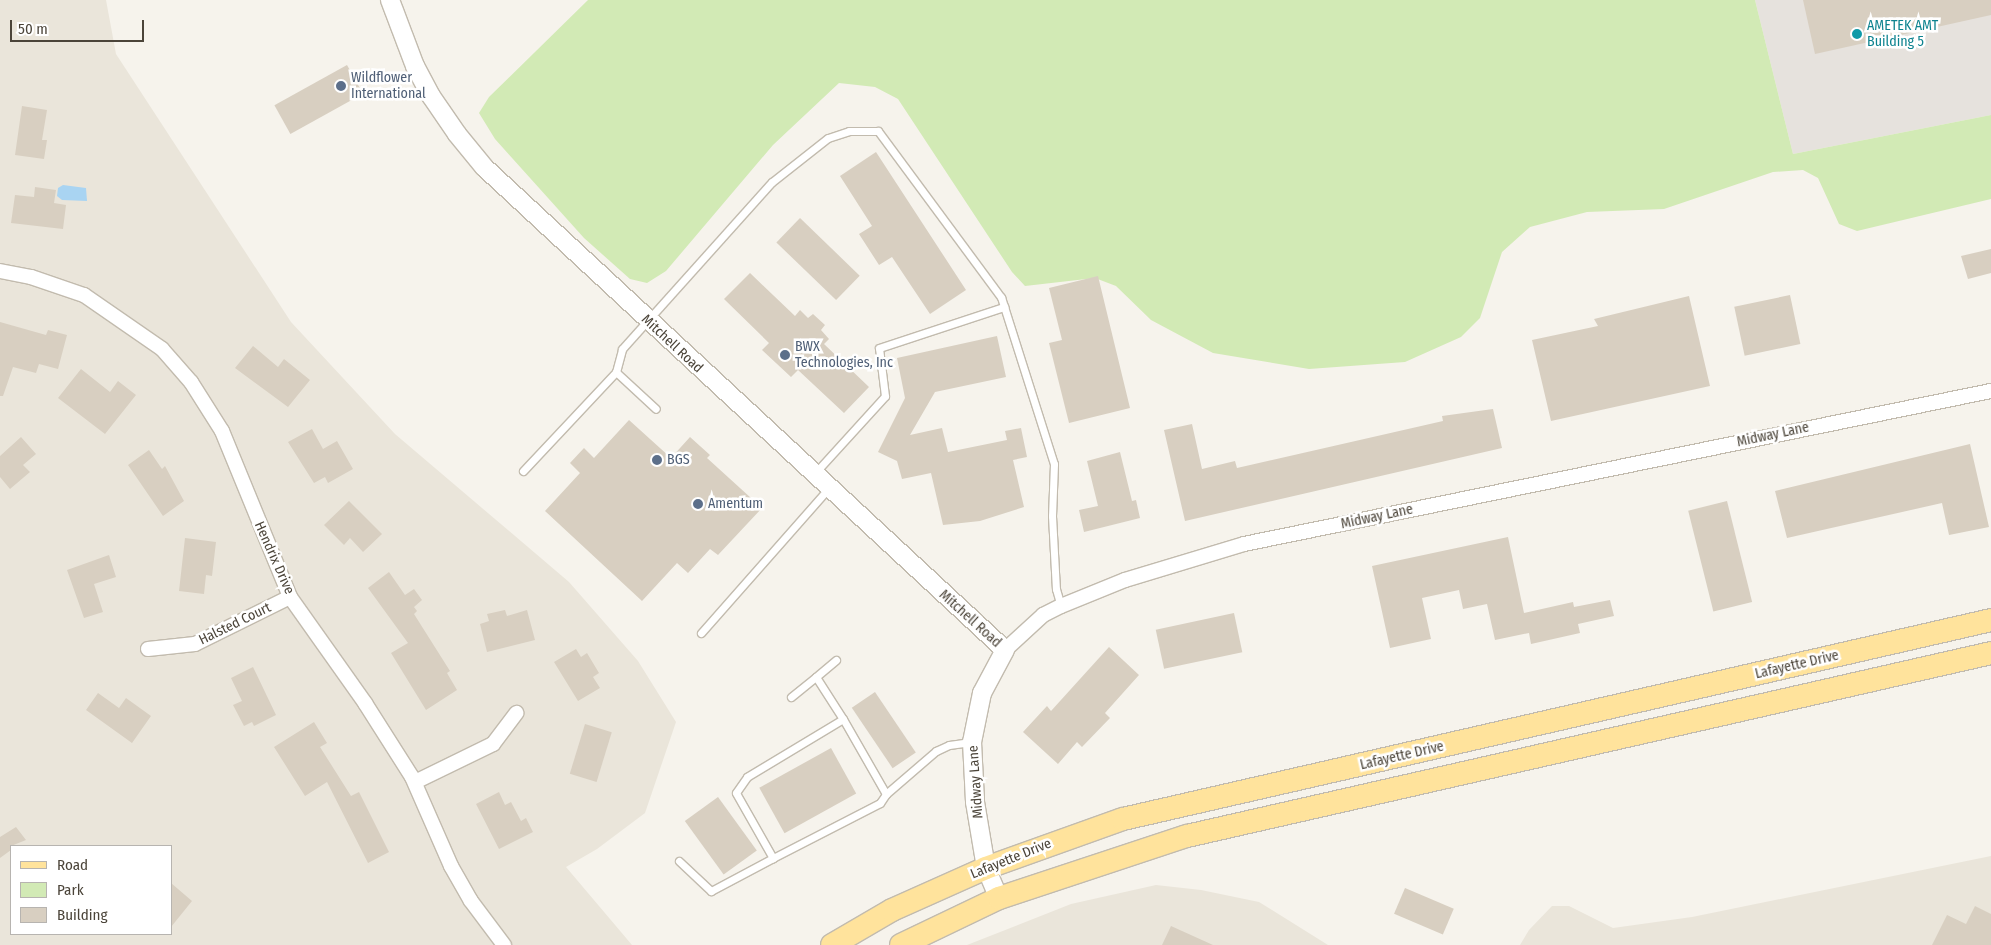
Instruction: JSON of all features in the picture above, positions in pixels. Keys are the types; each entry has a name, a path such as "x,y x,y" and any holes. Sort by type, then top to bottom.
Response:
{"main road":[{"name":"Lafayette Drive","path":"832,945 892,910 986,868 1124,819 1991,620"},
{"path":"901,945 998,898 1186,836 1991,653"},
{"path":"1654,697 1660,729"}],"street":[{"name":"Mitchell Road","path":"390,0 415,66 457,134 484,167 813,476 1004,650"},
{"name":"Hendrix Drive","path":"0,271 32,277 84,295 162,348 191,382 222,431 290,598 365,702 415,782 452,866 472,901 504,945"},
{"name":"Midway Lane","path":"998,898 986,868 975,802 972,742 982,693 1004,650 1042,615 1125,580 1244,544 1991,391"},
{"name":"Halsted Court","path":"148,649 195,644 290,598"},
{"path":"415,782 493,744 516,713"}],"lane":[{"path":"523,471 616,372 622,349 772,182 828,138 849,131 878,131 1001,297 1054,464 1052,516 1056,588 1061,606"},
{"path":"813,476 885,396 879,348 1004,307"},
{"path":"616,372 656,409"},
{"path":"701,633 828,489"},
{"path":"791,697 836,660"},
{"path":"816,677 843,719 886,794"},
{"path":"773,858 736,793 747,777 843,719"},
{"path":"679,861 711,891 880,803 886,794 936,751 949,745 972,742"}],"shaded area":[{"path":"0,0 106,0 116,54 291,322 395,434 569,582 638,661 676,722 645,813 597,849 566,867 632,945 0,945"},
{"path":"1755,0 1991,0 1991,115 1793,154"},
{"path":"1991,856 1991,945 1520,945 1529,930 1552,906 1569,906 1613,928 1692,917"},
{"path":"1156,885 1201,890 1259,902 1328,945 967,945 1071,904"}],"green space":[{"path":"588,0 1755,0 1793,154 1991,115 1991,199 1857,231 1839,224 1818,178 1803,170 1773,172 1664,209 1587,212 1530,227 1502,252 1480,318 1461,337 1405,362 1309,369 1213,353 1151,320 1116,286 1095,278 1025,286 1012,272 898,99 875,87 839,83 773,145 666,271 647,283 630,279 584,238 495,139 479,113 489,97"}],"water":[{"path":"63,185 86,188 87,201 62,200 57,196 58,188"}],"building":[{"name":"AMETEK AMT Building 5","path":"1803,0 1991,0 1991,15 1815,54"},
{"path":"347,65 363,94 290,134 274,105"},
{"path":"22,106 47,110 42,140 47,140 44,159 15,155"},
{"path":"876,152 966,290 930,314 892,257 879,265 859,234 872,226 840,176"},
{"path":"35,187 56,190 54,203 66,205 63,229 11,223 15,195 34,197"},
{"path":"800,218 860,276 836,300 776,242"},
{"path":"1991,249 1991,273 1968,279 1961,256"},
{"path":"750,273 795,316 800,310 808,318 813,314 825,325 821,330 829,339 824,344 869,387 844,413 798,370 791,377 762,350 769,343 724,299"},
{"path":"1098,276 1130,408 1069,423 1049,343 1062,340 1049,288"},
{"path":"1790,295 1800,344 1745,356 1734,307"},
{"path":"1689,296 1710,386 1551,421 1532,340 1598,326 1594,319"},
{"path":"0,322 46,335 48,330 67,335 58,369 39,364 36,373 13,367 3,396 0,396"},
{"path":"997,336 1006,377 935,392 910,435 942,428 948,452 1007,440 1005,431 1021,428 1027,457 1013,460 1024,507 980,521 943,525 931,473 902,479 897,461 878,452 905,398 897,358"},
{"path":"253,346 278,367 284,359 310,380 288,407 235,368"},
{"path":"81,369 110,392 118,381 136,395 105,434 58,398"},
{"path":"1493,409 1502,448 1185,521 1164,430 1192,424 1202,469 1235,461 1237,468 1443,421 1442,416"},
{"path":"629,420 671,458 690,437 710,455 707,458 762,508 718,555 710,549 688,573 677,563 642,601 545,511 580,473 570,463 584,448 594,458"},
{"path":"312,429 323,449 337,441 353,469 328,483 325,477 314,483 288,442"},
{"path":"21,437 36,454 23,465 30,472 10,489 0,477 0,456"},
{"path":"1970,444 1989,527 1949,535 1942,503 1787,538 1775,491"},
{"path":"149,450 162,469 165,466 184,501 163,516 128,465"},
{"path":"1120,452 1132,501 1136,500 1140,518 1084,532 1079,510 1098,506 1087,461"},
{"path":"349,501 382,534 363,552 350,538 344,545 324,525"},
{"path":"1727,501 1752,602 1713,612 1688,511"},
{"path":"1508,537 1524,613 1573,602 1574,607 1610,600 1614,616 1578,624 1580,633 1531,644 1529,633 1495,640 1487,604 1463,609 1459,590 1422,598 1431,639 1390,648 1372,566"},
{"path":"185,538 216,542 212,576 206,575 204,594 179,591"},
{"path":"109,555 116,577 94,584 103,612 84,618 67,570"},
{"path":"389,572 405,595 414,589 422,600 414,607 417,611 414,614 450,671 447,673 457,690 426,710 391,653 408,643 368,588"},
{"path":"505,610 507,616 527,610 535,640 487,652 480,624 489,621 487,614"},
{"path":"1234,613 1242,652 1164,669 1156,630"},
{"path":"1109,647 1139,675 1105,713 1110,718 1082,747 1077,742 1058,764 1023,732 1047,706 1051,711"},
{"path":"576,649 581,657 587,653 599,673 593,677 600,688 578,701 554,662"},
{"path":"253,667 276,715 254,726 252,722 244,726 233,705 242,701 231,678"},
{"path":"875,692 916,753 893,768 852,708"},
{"path":"98,693 119,708 126,698 151,716 132,743 86,710"},
{"path":"314,722 327,743 320,747 351,796 359,792 389,852 368,863 327,782 305,796 274,747"},
{"path":"585,724 612,732 597,782 570,774"},
{"path":"831,748 856,793 784,833 759,788"},
{"path":"499,792 505,805 511,802 521,821 526,818 533,832 499,849 476,804"},
{"path":"718,797 757,850 724,874 685,821"},
{"path":"16,827 26,840 10,845 10,851 0,858 0,837"},
{"path":"172,884 192,901 172,926"},
{"path":"1405,888 1454,909 1443,934 1394,914"},
{"path":"1975,906 1991,914 1991,945 1932,945 1947,915 1966,924"},
{"path":"1171,926 1213,945 1162,945"}],"place":[{"name":"AMETEK AMT Building 5","path":"1857,34"},
{"name":"Wildflower International","path":"341,86"},
{"name":"BWX Technologies, Inc","path":"785,355"},
{"name":"BGS","path":"657,460"},
{"name":"Amentum","path":"698,504"}]}
